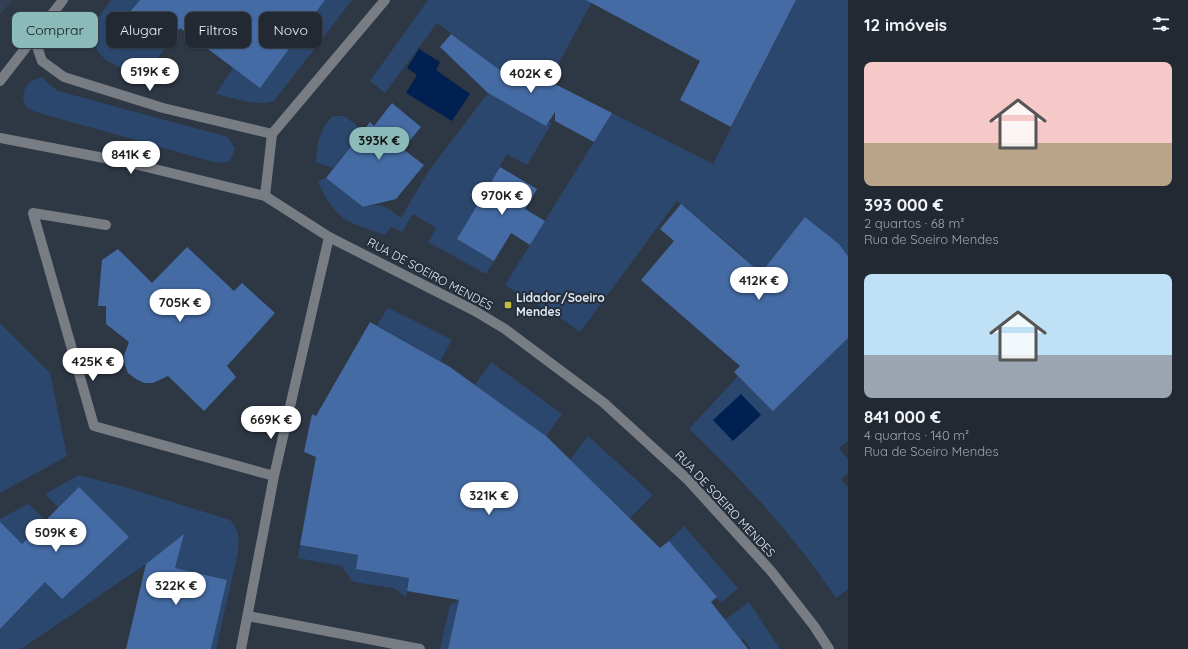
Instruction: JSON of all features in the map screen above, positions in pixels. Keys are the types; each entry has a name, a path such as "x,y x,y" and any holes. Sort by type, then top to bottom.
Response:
{"street":[{"path":"54,12 63,0"},
{"path":"264,196 272,134 385,0"},
{"path":"0,81 26,48"},
{"path":"37,48 42,61 64,77 163,108 272,134"},
{"name":"RUA DE SOEIRO MENDES","path":"0,138 130,163 264,196 329,237 475,311 505,329 604,403 687,479 771,571 814,626 829,649"},
{"path":"106,226 33,213 94,426 274,476"},
{"path":"241,649 274,476 329,237"},
{"path":"248,616 420,649"}],"shaded area":[{"path":"0,0 13,0 0,14"},
{"path":"111,0 140,0 131,12 106,12 106,48 163,48 164,49 146,76 115,65 102,56 97,50 98,18"},
{"path":"318,0 352,0 322,39 322,12 316,12 321,6"},
{"path":"428,0 593,0 549,81 516,82 437,23 385,93 370,81"},
{"path":"796,0 848,0 848,256 839,244 805,217 767,279 735,249 677,201 580,332 568,323 505,285 612,113 713,164"},
{"path":"289,48 315,48 274,101 260,103 238,100 216,94 233,68 259,87"},
{"path":"419,49 440,62 436,70 470,94 452,121 406,93 417,75 407,68"},
{"path":"42,77 47,83 58,91 228,137 235,149 230,161 217,163 36,112 26,107 23,98 25,88 31,81"},
{"path":"488,93 504,102 507,98 552,123 527,165 507,154 458,239 494,261 486,274 428,242 436,228 413,214 402,232 391,227 385,235 354,224 345,219 335,210 323,193 318,181 326,178 363,207 375,205 384,206 401,218 428,172"},
{"path":"333,116 344,116 363,130 333,168 316,162 320,137 328,121"},
{"path":"388,308 452,340 440,361 377,325"},
{"path":"848,309 848,441 839,448 848,460 848,473 841,479 848,488 848,589 836,598 792,538 720,459 689,429 738,376 773,410 831,354"},
{"path":"0,323 50,373 67,456 0,493"},
{"path":"491,362 562,414 546,436 475,385"},
{"path":"741,394 761,415 733,441 713,420"},
{"path":"588,436 653,495 630,518 576,466 560,473"},
{"path":"79,475 128,488 230,520 236,528 239,543 216,649 211,649 227,580 175,568 179,552 165,549 146,564 21,649 0,649 0,629 45,582 64,597 129,537 79,488 59,508 45,494"},
{"path":"28,504 46,520 22,544 0,526 0,519"},
{"path":"684,526 738,588 721,603 669,541"},
{"path":"300,545 358,555 356,569 409,578 406,597 394,588 353,582 341,566 298,558"},
{"path":"459,600 448,649 440,649 450,605"},
{"path":"749,602 780,649 751,649 744,639 741,640 725,620"}],"building":[{"path":"140,0 325,0 316,12 259,12 259,48 290,48 260,88 207,48 251,48 251,12 185,12 185,32 180,28 177,32 177,12 130,12"},
{"path":"586,0 796,0 731,127 680,100 700,61"},
{"path":"451,34 516,82 549,81 612,113 594,142 555,121 555,112 546,126 488,93 440,47"},
{"path":"392,103 421,127 403,149 424,165 396,199 363,207 326,178 370,122 374,126"},
{"path":"500,167 537,189 525,209 545,221 530,245 511,233 494,261 457,239"},
{"path":"681,204 761,273 805,217 839,244 848,256 848,338 773,411 734,372 740,366 641,280 674,241 660,229"},
{"path":"187,247 234,291 242,283 275,313 227,366 236,377 204,411 168,376 153,383 144,383 128,373 124,356 129,342 106,324 106,306 98,306 102,260 118,249 152,283"},
{"path":"370,322 450,367 546,436 660,548 669,541 717,597 711,602 748,649 448,649 459,600 407,591 409,578 356,569 358,555 300,545 316,457 304,452 312,414 316,416"},
{"path":"79,487 129,537 62,599 45,582 0,629 0,522 22,544"},
{"path":"184,534 175,568 227,580 211,649 126,649 146,564"}],"place":[{"name":"Lidador/Soeiro Mendes","path":"508,305"}]}
